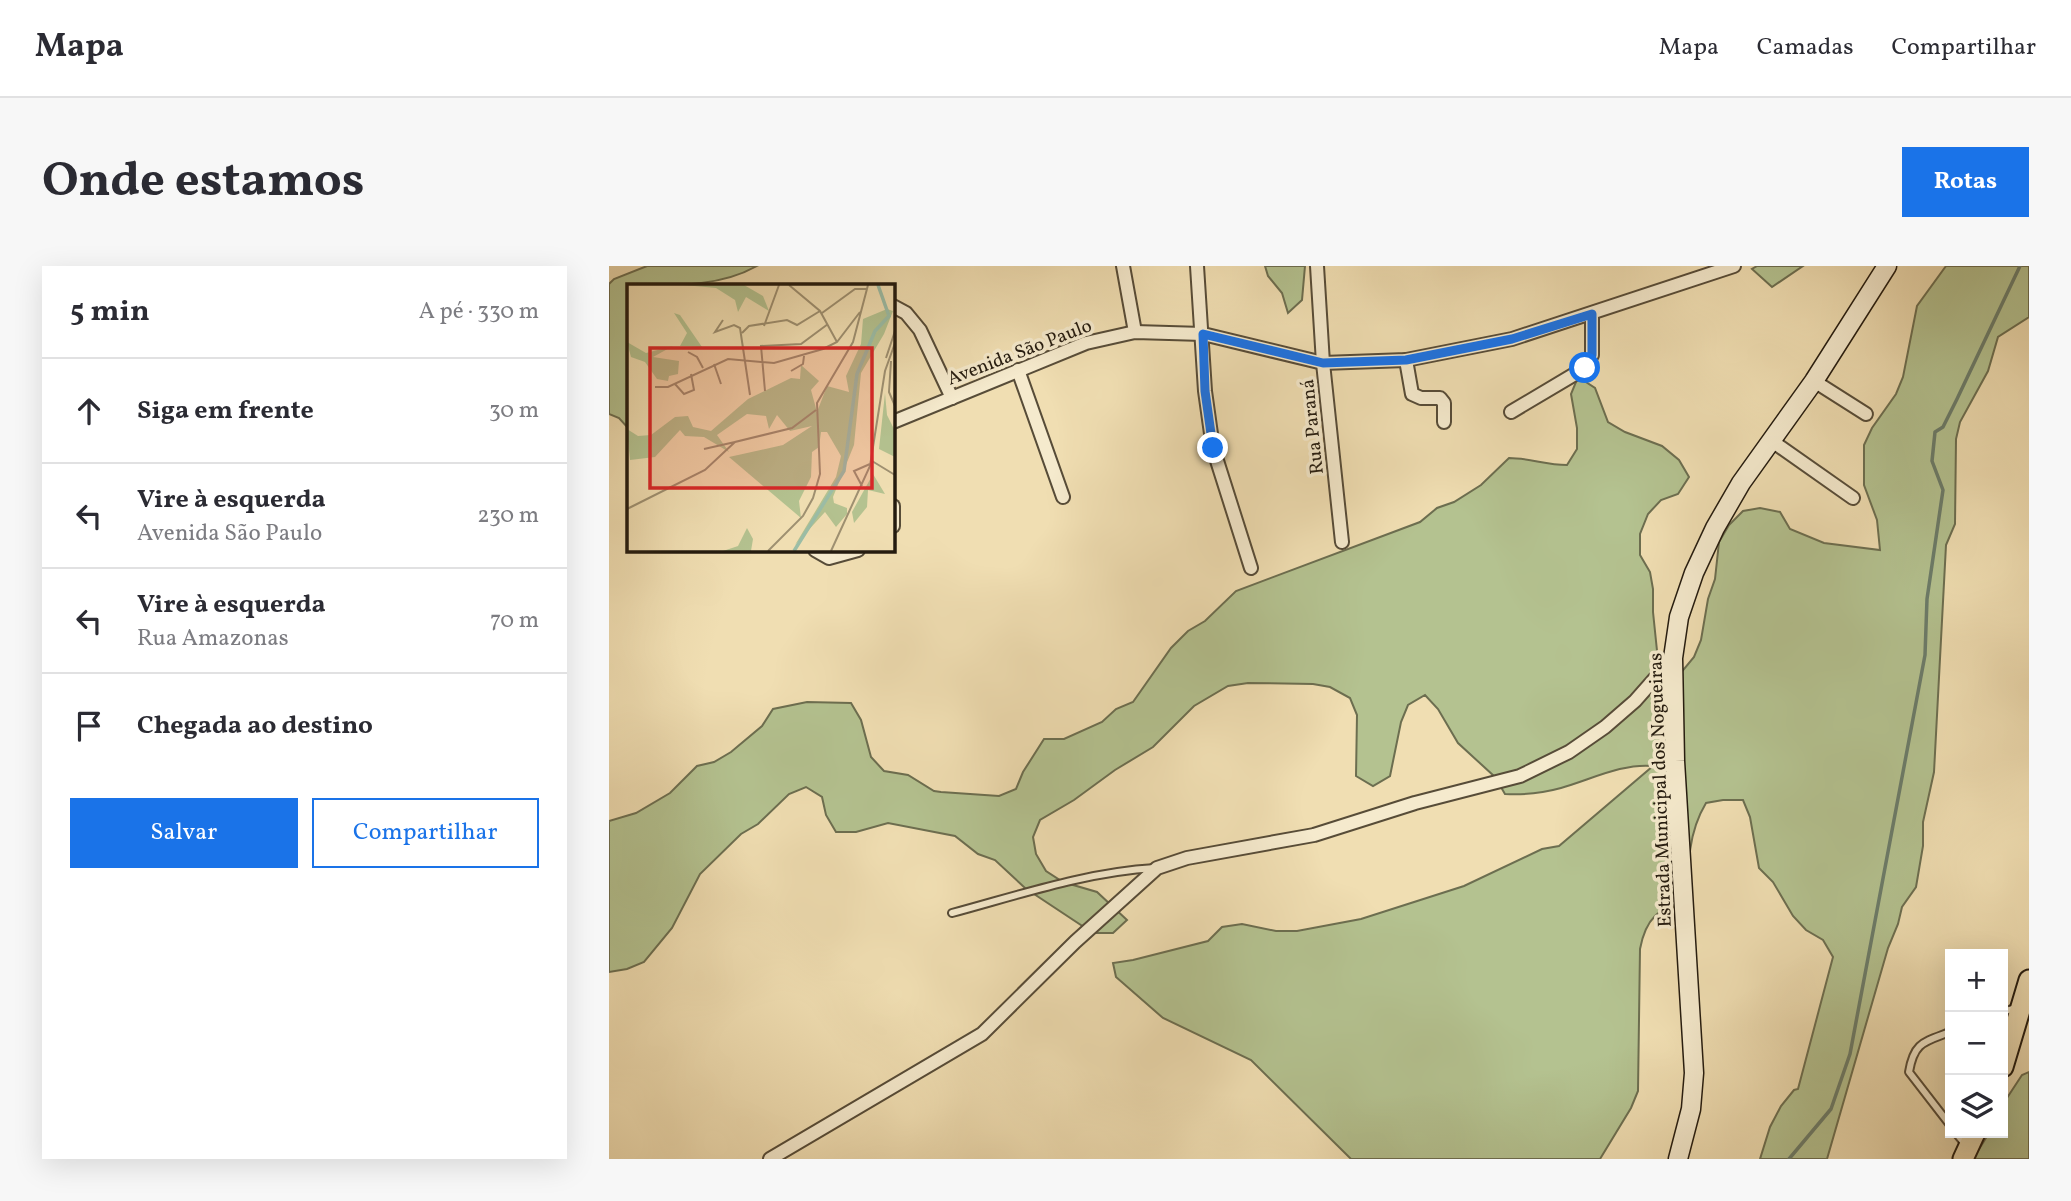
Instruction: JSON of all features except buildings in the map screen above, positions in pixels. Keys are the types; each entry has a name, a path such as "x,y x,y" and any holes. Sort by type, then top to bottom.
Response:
{"main road":[{"path":"2008,1051 2027,990"}],"street":[{"path":"1123,266 1135,332"},
{"path":"1197,266 1205,391 1213,448 1251,568"},
{"name":"Rua Paraná","path":"1317,266 1323,363 1342,542"},
{"name":"Avenida São Paulo","path":"894,422 1086,343 1135,332 1203,334 1323,363 1406,360 1512,339 1734,266"},
{"name":"Estrada Municipal dos Nogueiras","path":"1678,1159 1691,1109 1694,1073 1675,761 1673,658 1679,617 1714,528 1741,483 1814,381 1887,266"},
{"path":"894,307 906,313 920,330 951,397"},
{"path":"1511,412 1585,368 1592,355 1592,314"},
{"path":"1406,360 1412,394 1421,398 1440,398 1444,403 1444,422"},
{"path":"1017,370 1063,497"},
{"path":"1814,381 1866,414"},
{"path":"1772,441 1853,498"},
{"path":"817,551 829,558 854,551"},
{"path":"770,1159 982,1034 1075,942 1157,868 1188,858 1314,835 1415,803 1520,776 1569,752 1605,727 1635,701 1673,658"}],"lane":[{"path":"952,913 1084,878 1122,870 1157,868"},
{"path":"2008,1007 2027,990"},
{"path":"1945,1034 1927,1041 1912,1054 1909,1072 1945,1119"}],"green space":[{"path":"647,266 757,266 711,282 627,284 627,427 619,418 609,414 609,284 614,279"},
{"path":"1265,266 1305,266 1302,300 1288,313 1282,293 1268,276"},
{"path":"1757,266 1803,266 1772,287 1752,269"},
{"path":"1946,266 2029,266 2029,317 1998,337 1988,371 1960,422 1956,439 1955,524 1946,545 1934,772 1923,822 1923,846 1916,887 1902,907 1888,948 1827,1159 1760,1159 1770,1127 1781,1106 1794,1090 1798,1089 1833,957 1823,940 1806,930 1793,916 1773,882 1759,868 1750,817 1743,800 1706,803 1692,837 1688,898 1661,911 1646,929 1640,949 1638,1091 1631,1108 1600,1159 1351,1159 1251,1060 1163,1018 1116,977 1113,963 1208,941 1222,927 1242,924 1276,931 1297,931 1361,919 1464,886 1542,849 1559,846 1653,766 1630,767 1547,791 1505,794 1495,777 1458,743 1438,709 1425,695 1408,705 1401,722 1390,776 1373,786 1356,776 1357,715 1350,698 1330,687 1313,684 1248,683 1228,686 1194,706 1153,747 1040,820 1033,837 1036,854 1046,871 1063,882 1097,892 1127,920 1113,933 1093,933 1025,888 995,860 978,854 955,836 888,823 856,832 836,832 826,815 822,797 806,787 789,794 758,824 741,834 700,874 672,928 644,962 609,972 609,821 636,813 670,793 697,766 714,762 731,752 762,726 773,709 807,702 851,703 861,720 871,757 884,771 908,775 934,791 941,792 999,796 1016,789 1023,772 1044,739 1064,739 1102,722 1116,709 1133,702 1171,648 1188,631 1205,621 1236,591 1420,522 1437,508 1454,502 1481,485 1509,458 1567,465 1577,449 1577,428 1571,394 1578,377 1595,388 1608,422 1625,432 1662,446 1679,460 1689,477 1678,494 1661,500 1648,514 1640,534 1640,555 1650,572 1653,589 1659,670 1680,674 1694,657 1701,640 1708,599 1715,579 1719,542 1729,525 1743,511 1760,508 1780,512 1790,529 1824,543 1880,550 1877,520 1864,485 1864,445 1872,428 1896,394 1903,377 1917,306"},
{"path":"2029,1072 2029,1159 1973,1159 1986,1138 2008,1138 2008,1096 2022,1075"}],"waterway":[{"path":"1789,1159 1831,1109 1850,1054 1925,655 1927,599 1943,490 1932,461 1935,432 1943,427 2020,266"}],"route":[{"path":"1213,448 1205,391 1203,334 1323,363 1375,362 1406,360 1464,350 1512,339 1592,314 1593,350 1591,361 1585,368"}]}
